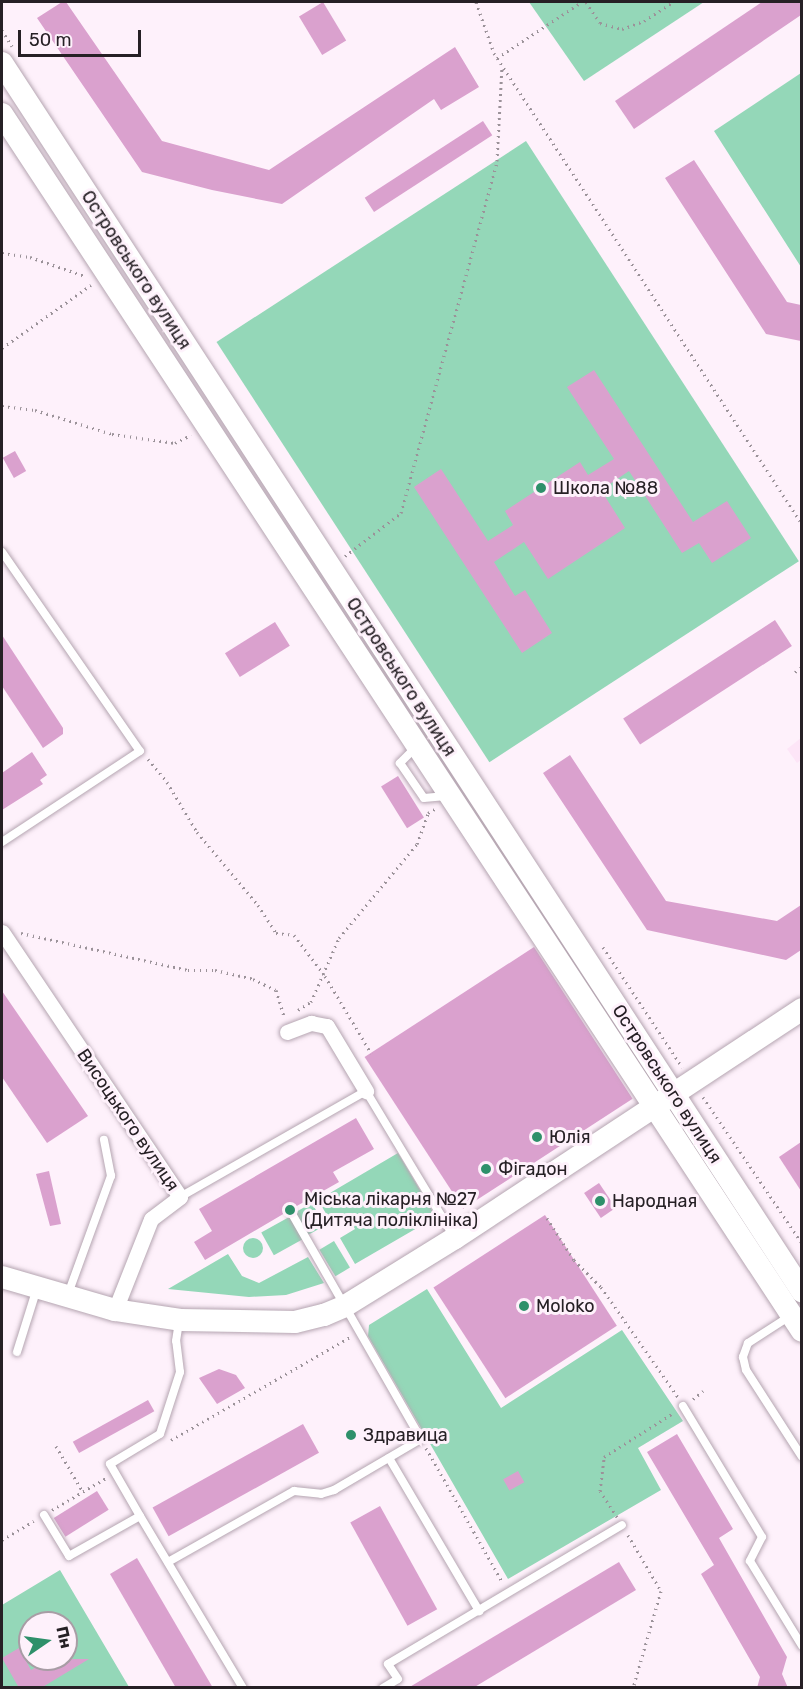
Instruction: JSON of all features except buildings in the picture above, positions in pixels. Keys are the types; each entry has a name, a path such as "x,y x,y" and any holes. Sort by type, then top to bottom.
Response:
{"street":[{"name":"Островського вулиця","path":"2,63 801,1291"},
{"name":"Островського вулиця","path":"2,114 796,1323"},
{"name":"Висоцького вулиця","path":"2,933 180,1197 151,1219 115,1310"},
{"path":"2,1277 115,1310 180,1320 295,1322 345,1306 455,1238 801,1009"},
{"path":"287,1032 311,1023 327,1026 366,1091"}],"lane":[{"path":"2,552 140,751 2,842"},
{"path":"180,1197 366,1091 455,1238"},
{"path":"68,1295 111,1176 104,1140"},
{"path":"168,1562 294,1491 321,1494 334,1490 421,1438 290,1210"},
{"path":"17,1352 37,1287"},
{"path":"180,1320 176,1341 180,1372 160,1434 110,1464 243,1688"},
{"path":"796,1323 748,1344 743,1357 746,1370 801,1457"},
{"path":"683,1406 762,1537 750,1561 801,1646"},
{"path":"389,1458 479,1611"},
{"path":"44,1515 69,1556 140,1516"},
{"path":"383,1688 398,1679 388,1664 622,1524"}],"path":[{"path":"476,2 502,65 800,521"},
{"path":"498,58 584,2 600,23 622,29 644,21 673,2"},
{"path":"330,567 401,513 497,161 502,65"},
{"path":"2,253 30,257 97,281 2,348"},
{"path":"2,406 35,410 112,434 175,443 207,426"},
{"path":"795,672 801,667"},
{"path":"140,751 156,766 197,832 258,905 276,933 294,935 325,976 371,1053"},
{"path":"18,933 188,970 214,969 253,979 276,990 284,1017 311,1002 325,976 339,938 417,844 428,813 451,797"},
{"path":"547,1218 574,1260 601,1287 672,1383 683,1406"},
{"path":"166,1443 360,1332"},
{"path":"633,1688 661,1591 600,1491 604,1457 704,1391"},
{"path":"421,1438 508,1591"},
{"path":"56,1446 83,1492"},
{"path":"2,1540 115,1472"}],"shaded area":[{"path":"801,738 801,760 797,763 787,749"}],"green space":[{"path":"529,2 704,2 584,81"},
{"path":"801,73 801,267 714,131"},
{"path":"526,141 799,561 489,762 217,342"},
{"path":"398,1153 436,1217 355,1264 340,1238 355,1229 346,1214 331,1222 318,1200"},
{"path":"312,1203 325,1226 308,1235 295,1212"},
{"path":"291,1216 304,1239 274,1255 261,1232"},
{"path":"249,1238 257,1238 263,1244 263,1252 257,1258 249,1258 243,1252 243,1244"},
{"path":"334,1241 350,1268 335,1276 319,1250"},
{"path":"228,1254 242,1276 259,1283 308,1257 324,1283 286,1295 249,1297 168,1289"},
{"path":"427,1289 501,1408 622,1330 683,1421 638,1448 661,1490 508,1579 368,1336 369,1325"},
{"path":"60,1570 129,1687 2,1687 2,1605"}],"place":[{"name":"Школа №88","path":"541,488"},
{"name":"Юлія","path":"537,1137"},
{"name":"Фігадон","path":"486,1169"},
{"name":"Народная","path":"600,1201"},
{"name":"Міська лікарня №27 (Дитяча поліклініка)","path":"290,1210"},
{"name":"Moloko","path":"524,1306"},
{"name":"Здравица","path":"351,1435"}]}
